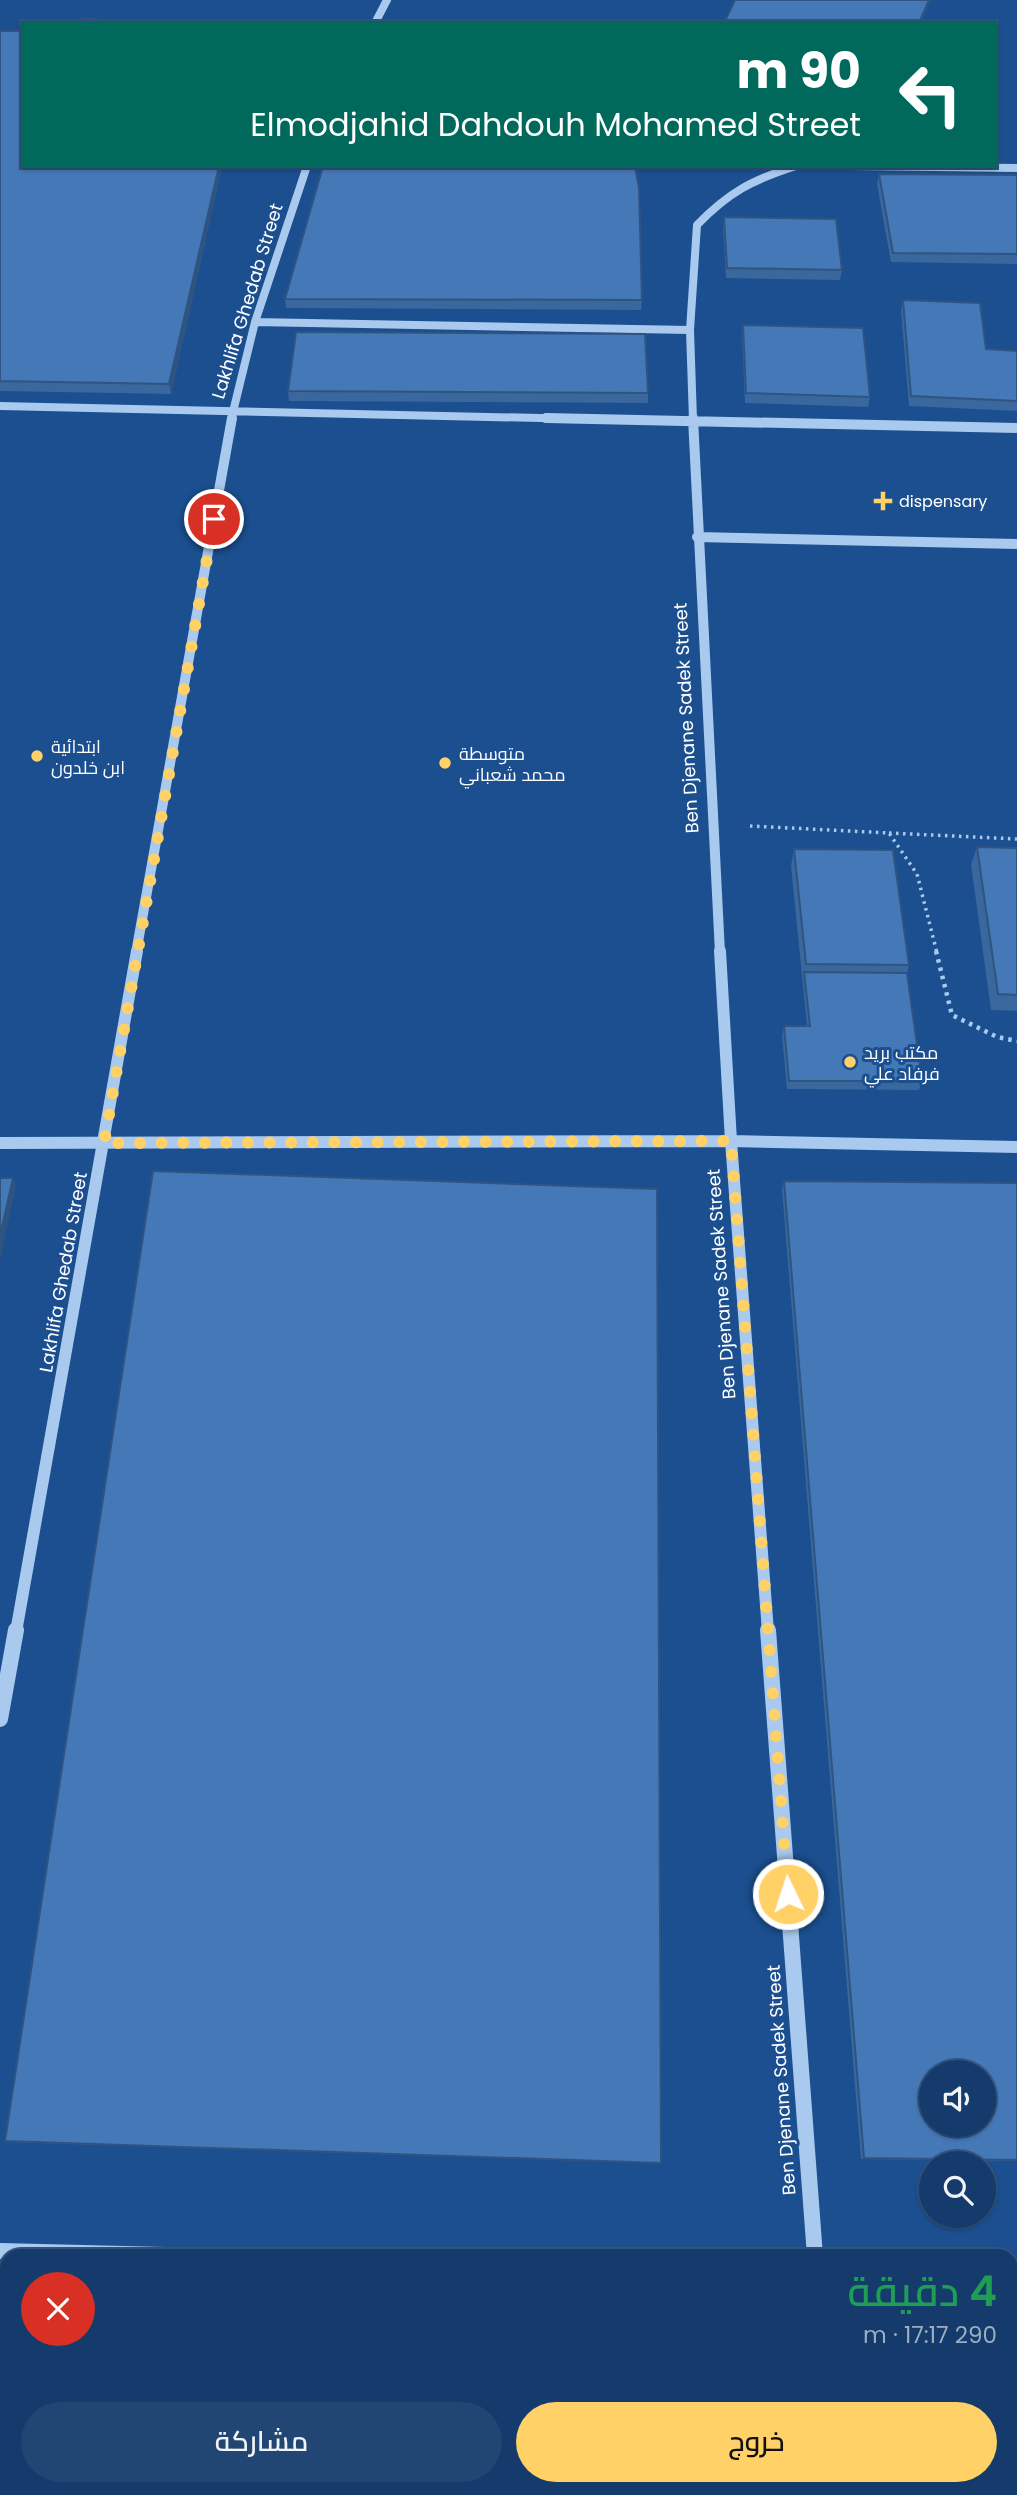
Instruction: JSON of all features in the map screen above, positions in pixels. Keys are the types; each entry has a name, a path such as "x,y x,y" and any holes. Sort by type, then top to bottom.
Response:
{"street":[{"path":"376,21 387,0"},
{"name":"Ben Djenane Sadek Street","path":"790,168 762,177 722,199 697,225 690,330 697,537 731,1141 814,2249"},
{"path":"997,168 1017,168"},
{"name":"Lakhlifa Ghedab Street","path":"0,1719 233,411 255,322 305,171"},
{"path":"255,322 690,330"},
{"path":"0,406 1017,428"},
{"path":"697,537 1017,544"},
{"path":"0,1143 731,1141 1017,1147"}],"path":[{"path":"713,825 1017,839"},
{"path":"888,833 916,874 952,1016 998,1037 1017,1041"}],"building":[{"path":"735,0 929,0 920,21 725,21"},
{"path":"83,18 118,21 81,21"},
{"path":"0,31 21,31 21,168 219,168 169,384 0,381"},
{"path":"322,168 635,168 639,189 642,300 285,299"},
{"path":"879,174 1017,175 1017,254 893,253"},
{"path":"724,217 836,219 842,270 727,268"},
{"path":"903,300 980,303 986,349 1017,351 1017,401 911,396"},
{"path":"743,325 863,328 870,397 746,393"},
{"path":"296,332 645,334 648,393 288,391"},
{"path":"977,847 1017,848 1017,995 998,994"},
{"path":"794,849 893,850 909,965 806,964"},
{"name":"مكتب بريد فرفاد علي","path":"804,972 907,973 922,1081 789,1081 784,1026 810,1026"},
{"path":"153,1171 657,1189 661,2163 5,2141"},
{"path":"0,1178 13,1178 0,1236"},
{"path":"784,1181 1017,1183 1017,2160 996,2160 996,2151 919,2151 919,2159 864,2158"}],"place":[{"name":"dispensary","path":"883,501"},
{"name":"ابتدائية ابن خلدون","path":"37,756"},
{"name":"متوسطة محمد شعباني","path":"445,763"},
{"name":"مكتب بريد فرفاد علي","path":"850,1062"}],"route":[{"path":"214,519 104,1143 731,1141 788,1894"}]}
